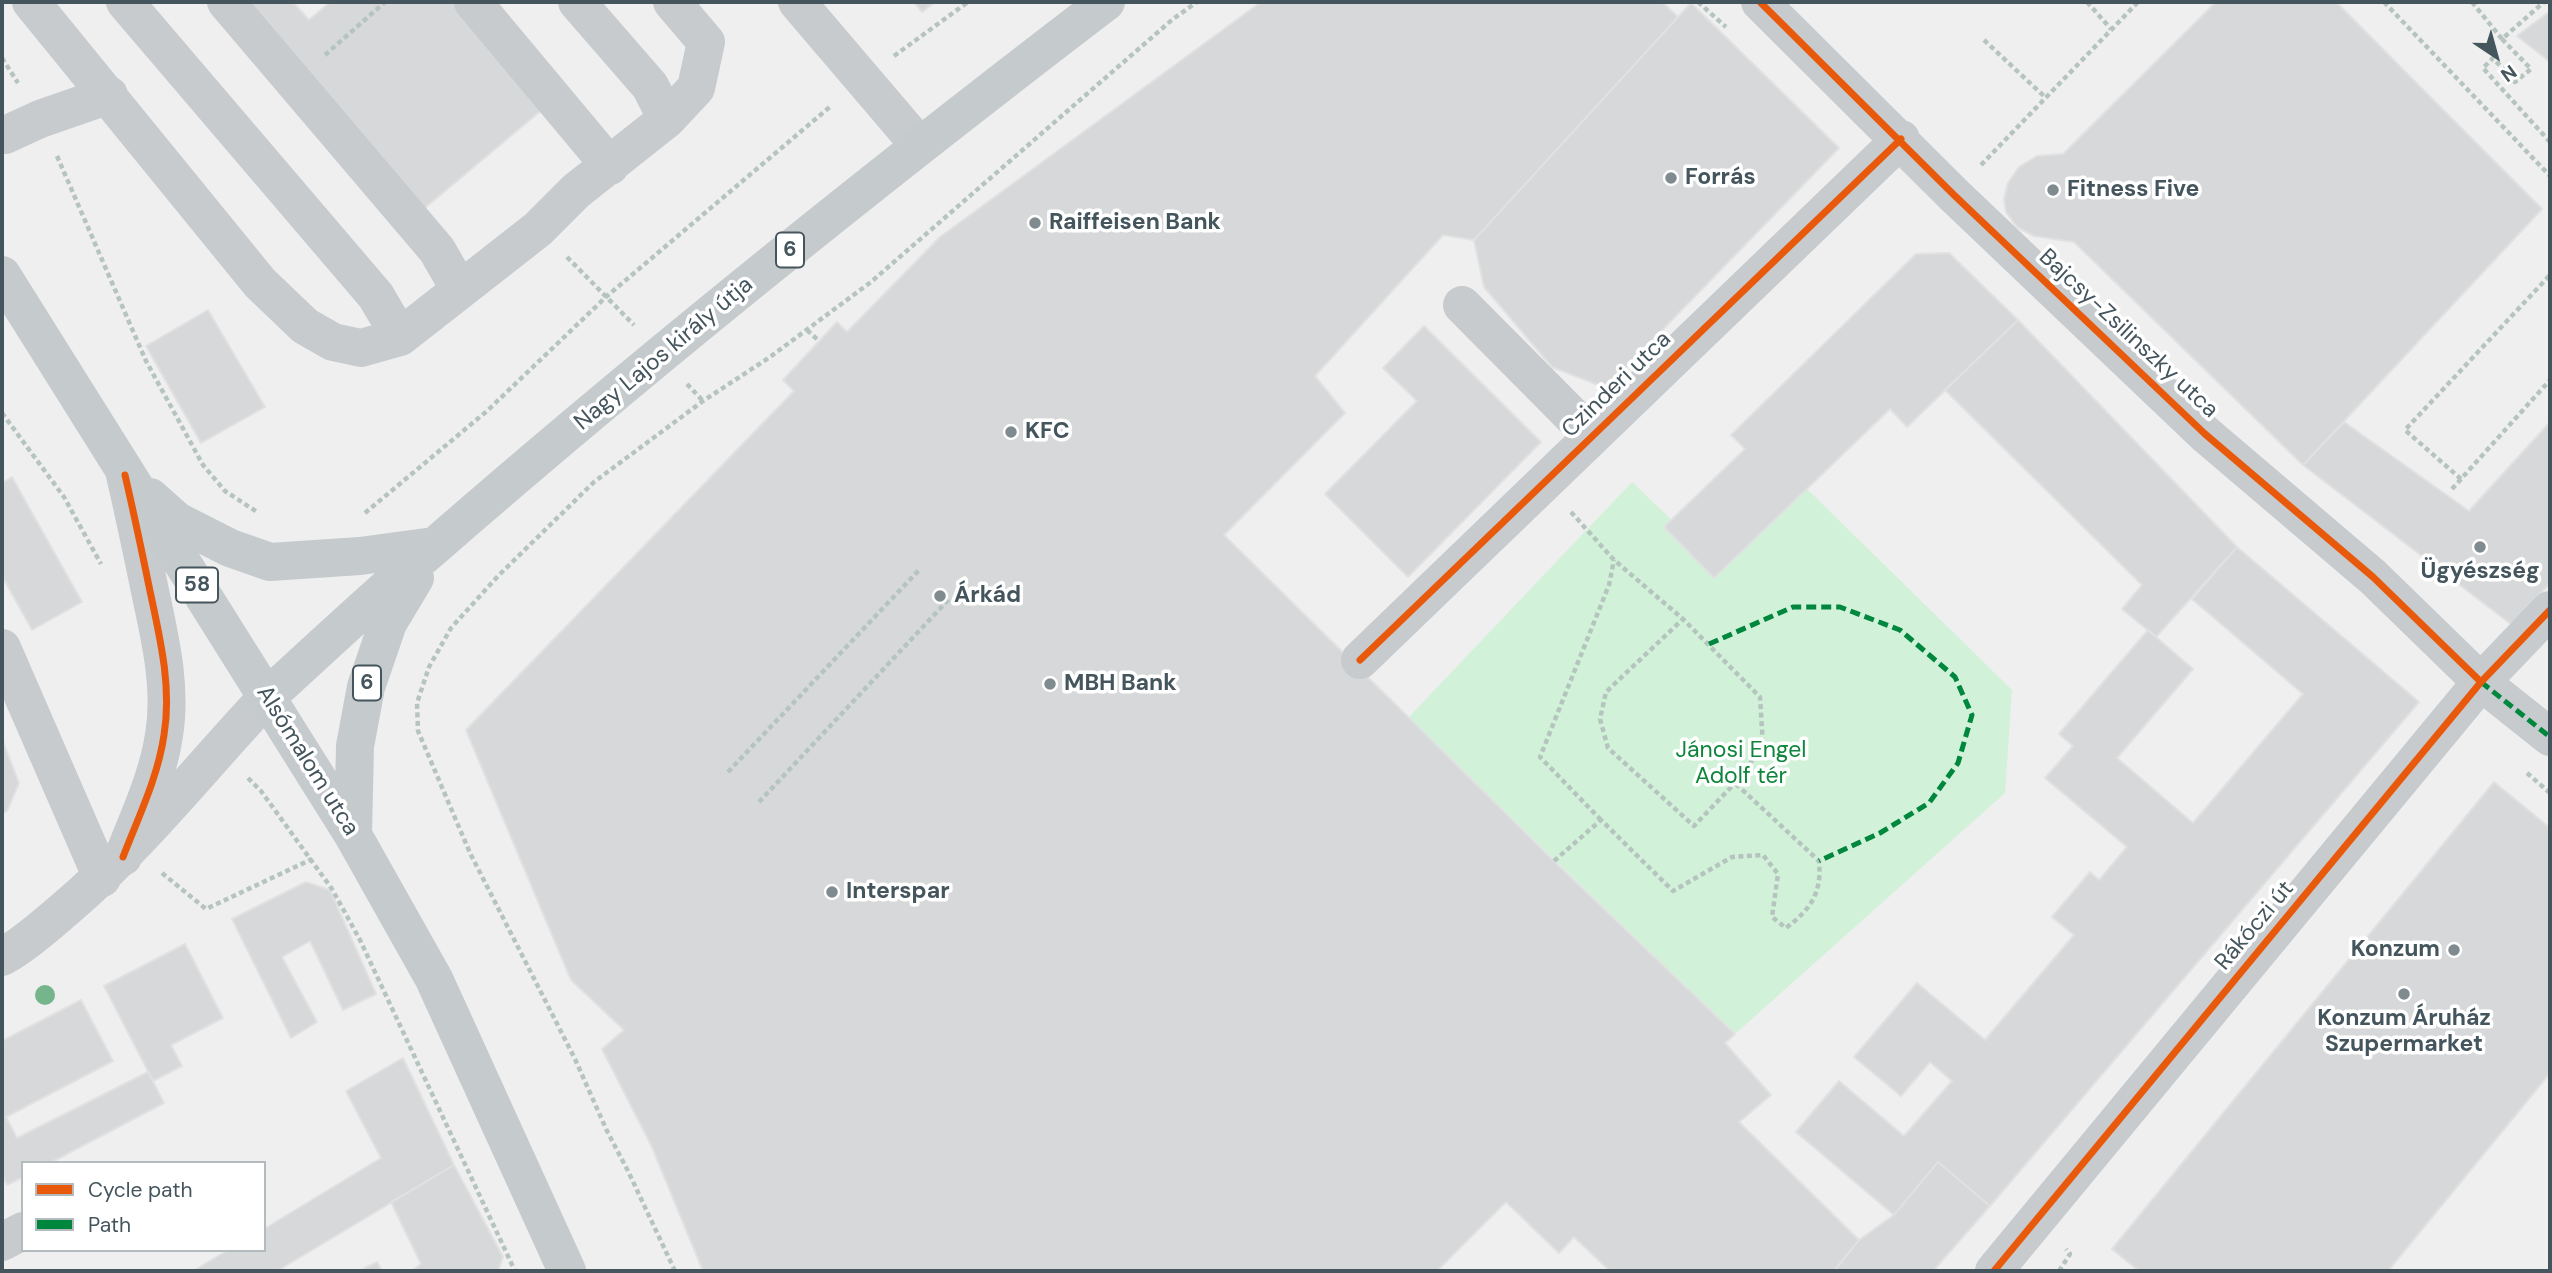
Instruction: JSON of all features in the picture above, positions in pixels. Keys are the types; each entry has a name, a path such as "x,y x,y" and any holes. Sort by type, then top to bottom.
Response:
{"main road":[{"name":"Nagy Lajos király útja","path":"268,696 434,546 662,355 919,145 1107,2"},
{"name":"Alsómalom utca","path":"2,275 125,475 268,696 353,835 434,979 559,1268"},
{"path":"125,475 177,521 230,548 270,562 360,556 434,546"},
{"name":"6","path":"353,835 355,746 366,687 388,623 434,546"}],"street":[{"path":"31,2 260,283 306,326 333,342 361,348 400,337 538,229 576,191 667,119 696,88 706,42 672,2"},
{"path":"125,2 376,296 400,337"},
{"path":"226,2 437,250 460,290"},
{"path":"473,2 610,166"},
{"path":"577,2 650,86 667,119"},
{"path":"797,2 919,145"},
{"name":"Bajcsy-Zsilinszky utca","path":"1760,2 1954,195 2195,424 2373,577 2481,682 2550,737"},
{"path":"3,134 109,95"},
{"name":"Czinderi utca","path":"1360,660 1900,139"},
{"path":"1462,305 1592,436"},
{"path":"113,868 151,785 164,736 166,708 166,680 158,627 125,475"},
{"name":"Rákóczi út","path":"1994,1271 2481,682 2550,610"},
{"path":"2,648 113,868"},
{"path":"2,957 23,945 113,868 268,696"},
{"path":"2,1242 21,1232"}],"path":[{"path":"320,59 384,2"},
{"path":"676,1271 575,1059 470,853 418,731 417,703 429,667 451,628 498,576 594,482 871,282 1173,19 1197,2"},
{"path":"2087,2 2111,29"},
{"path":"1978,169 2138,2"},
{"path":"2384,2 2550,176"},
{"path":"2472,2 2531,69 2515,82 2493,58 2483,68 2550,142"},
{"path":"2502,39 2544,2"},
{"path":"1984,40 2046,98"},
{"path":"538,229 607,296 703,401"},
{"path":"2461,479 2405,430 2550,275"},
{"path":"807,330 819,341"},
{"path":"2452,489 2550,380"},
{"path":"2,413 64,497 101,565"},
{"path":"1544,483 1614,560 1683,619 1760,697 1763,746 1735,783 1694,826 1608,748 1600,719 1606,692 1683,619"},
{"path":"1614,560 1609,585 1540,757 1673,891 1732,857 1763,855 1778,874 1772,917 1786,928 1806,913 1821,879 1819,861 1735,783"},
{"path":"728,772 920,569"},
{"path":"759,802 950,598"},
{"path":"215,752 233,777 245,775 261,791 332,888 360,940 515,1271"},
{"path":"1554,861 1601,820"},
{"path":"169,865 161,874 206,909 312,859"}],"green space":[{"name":"Jánosi Engel Adolf tér","path":"1632,482 1722,568 1804,486 2012,690 2005,793 1735,1034 1408,718"}],"building":[{"path":"243,2 293,2 309,20 330,2 453,2 543,109 420,212"},
{"path":"914,2 935,2 922,12"},
{"name":"Árkád","path":"1261,2 1662,2 1678,17 1474,240 1443,235 1315,376 1345,413 1224,535 1554,861 1735,1034 1725,1043 1771,1095 1739,1122 1859,1240 1834,1271 1610,1271 1574,1237 1559,1253 1506,1202 1437,1271 703,1271 652,1147 602,1049 624,1030 571,980 466,730 794,391 783,380 837,322 847,332 940,237"},
{"path":"2216,2 2336,2 2542,209 2303,465 2074,242 2034,236 2017,227 2006,212 2004,199 2008,183 2019,167 2037,156 2063,154"},
{"name":"Forrás","path":"1691,3 1839,148 1606,388 1552,367 1484,287 1474,240"},
{"path":"2550,11 2550,62 2517,36"},
{"path":"1949,253 2018,320 1907,427 1890,409 1714,578 1664,527 1745,449 1731,435 1916,254"},
{"path":"208,310 265,407 201,443 146,346"},
{"path":"2018,320 2237,547 2156,637 2122,609 2142,585 1945,390"},
{"path":"1424,326 1541,442 1408,577 1325,494 1417,401 1383,368"},
{"name":"Ügyészség","path":"2344,422 2469,511 2550,422 2550,583 2512,625 2303,465"},
{"path":"12,477 82,602 32,630 2,576 2,483"},
{"path":"2237,547 2419,702 1990,1206 1938,1162 1894,1215 1796,1132 1839,1081 1904,1136 1952,1081 1930,1062 1901,1096 1854,1057 1917,983 1985,1040 2074,935 2052,917 2090,872 2099,880 2127,847 2045,778 2073,746 2059,734 2148,630 2193,669 2117,758 2193,823 2303,694 2192,599"},
{"path":"2,739 19,783 7,811 2,814"},
{"name":"Konzum","path":"2494,782 2550,828 2550,1073 2388,1271 2139,1271 2112,1249"},
{"path":"306,882 330,890 376,994 343,1010 310,941 282,957 317,1022 291,1038 232,919"},
{"path":"185,944 223,1018 171,1045 182,1066 153,1081 104,986"},
{"path":"81,1000 113,1061 6,1117 17,1138 148,1072 164,1103 54,1161 21,1161 21,1178 7,1185 2,1175 2,1041"},
{"path":"403,1058 454,1165 277,1271 193,1271 225,1252 266,1252 266,1228 381,1158 346,1091"},
{"path":"1938,1162 1990,1206 1933,1271 1834,1271 1859,1240 1894,1215"},
{"path":"454,1165 503,1257 498,1271 413,1270 421,1264 391,1202"},
{"path":"377,1262 382,1271 359,1271"}],"marked path":[{"path":"1709,644 1793,607 1840,607 1900,630 1955,677 1972,715 1958,763 1929,803 1880,833 1819,861"},
{"path":"2481,682 2550,737"}],"cycle path":[{"path":"1760,2 1954,195 2205,434 2373,577 2481,682"},
{"path":"1360,660 1901,139"},
{"path":"123,857 157,766 164,735 167,699 161,645 125,475"},
{"path":"1994,1271 2481,682 2550,610"}],"place":[{"name":"Forrás","path":"1671,178"},
{"name":"Fitness Five","path":"2053,190"},
{"name":"Raiffeisen Bank","path":"1035,223"},
{"name":"KFC","path":"1011,432"},
{"name":"Ügyészség","path":"2480,547"},
{"name":"Árkád","path":"940,596"},
{"name":"MBH Bank","path":"1050,684"},
{"name":"Interspar","path":"832,892"},
{"name":"Konzum","path":"2454,950"},
{"name":"Konzum Áruház Szupermarket","path":"2404,994"}]}
